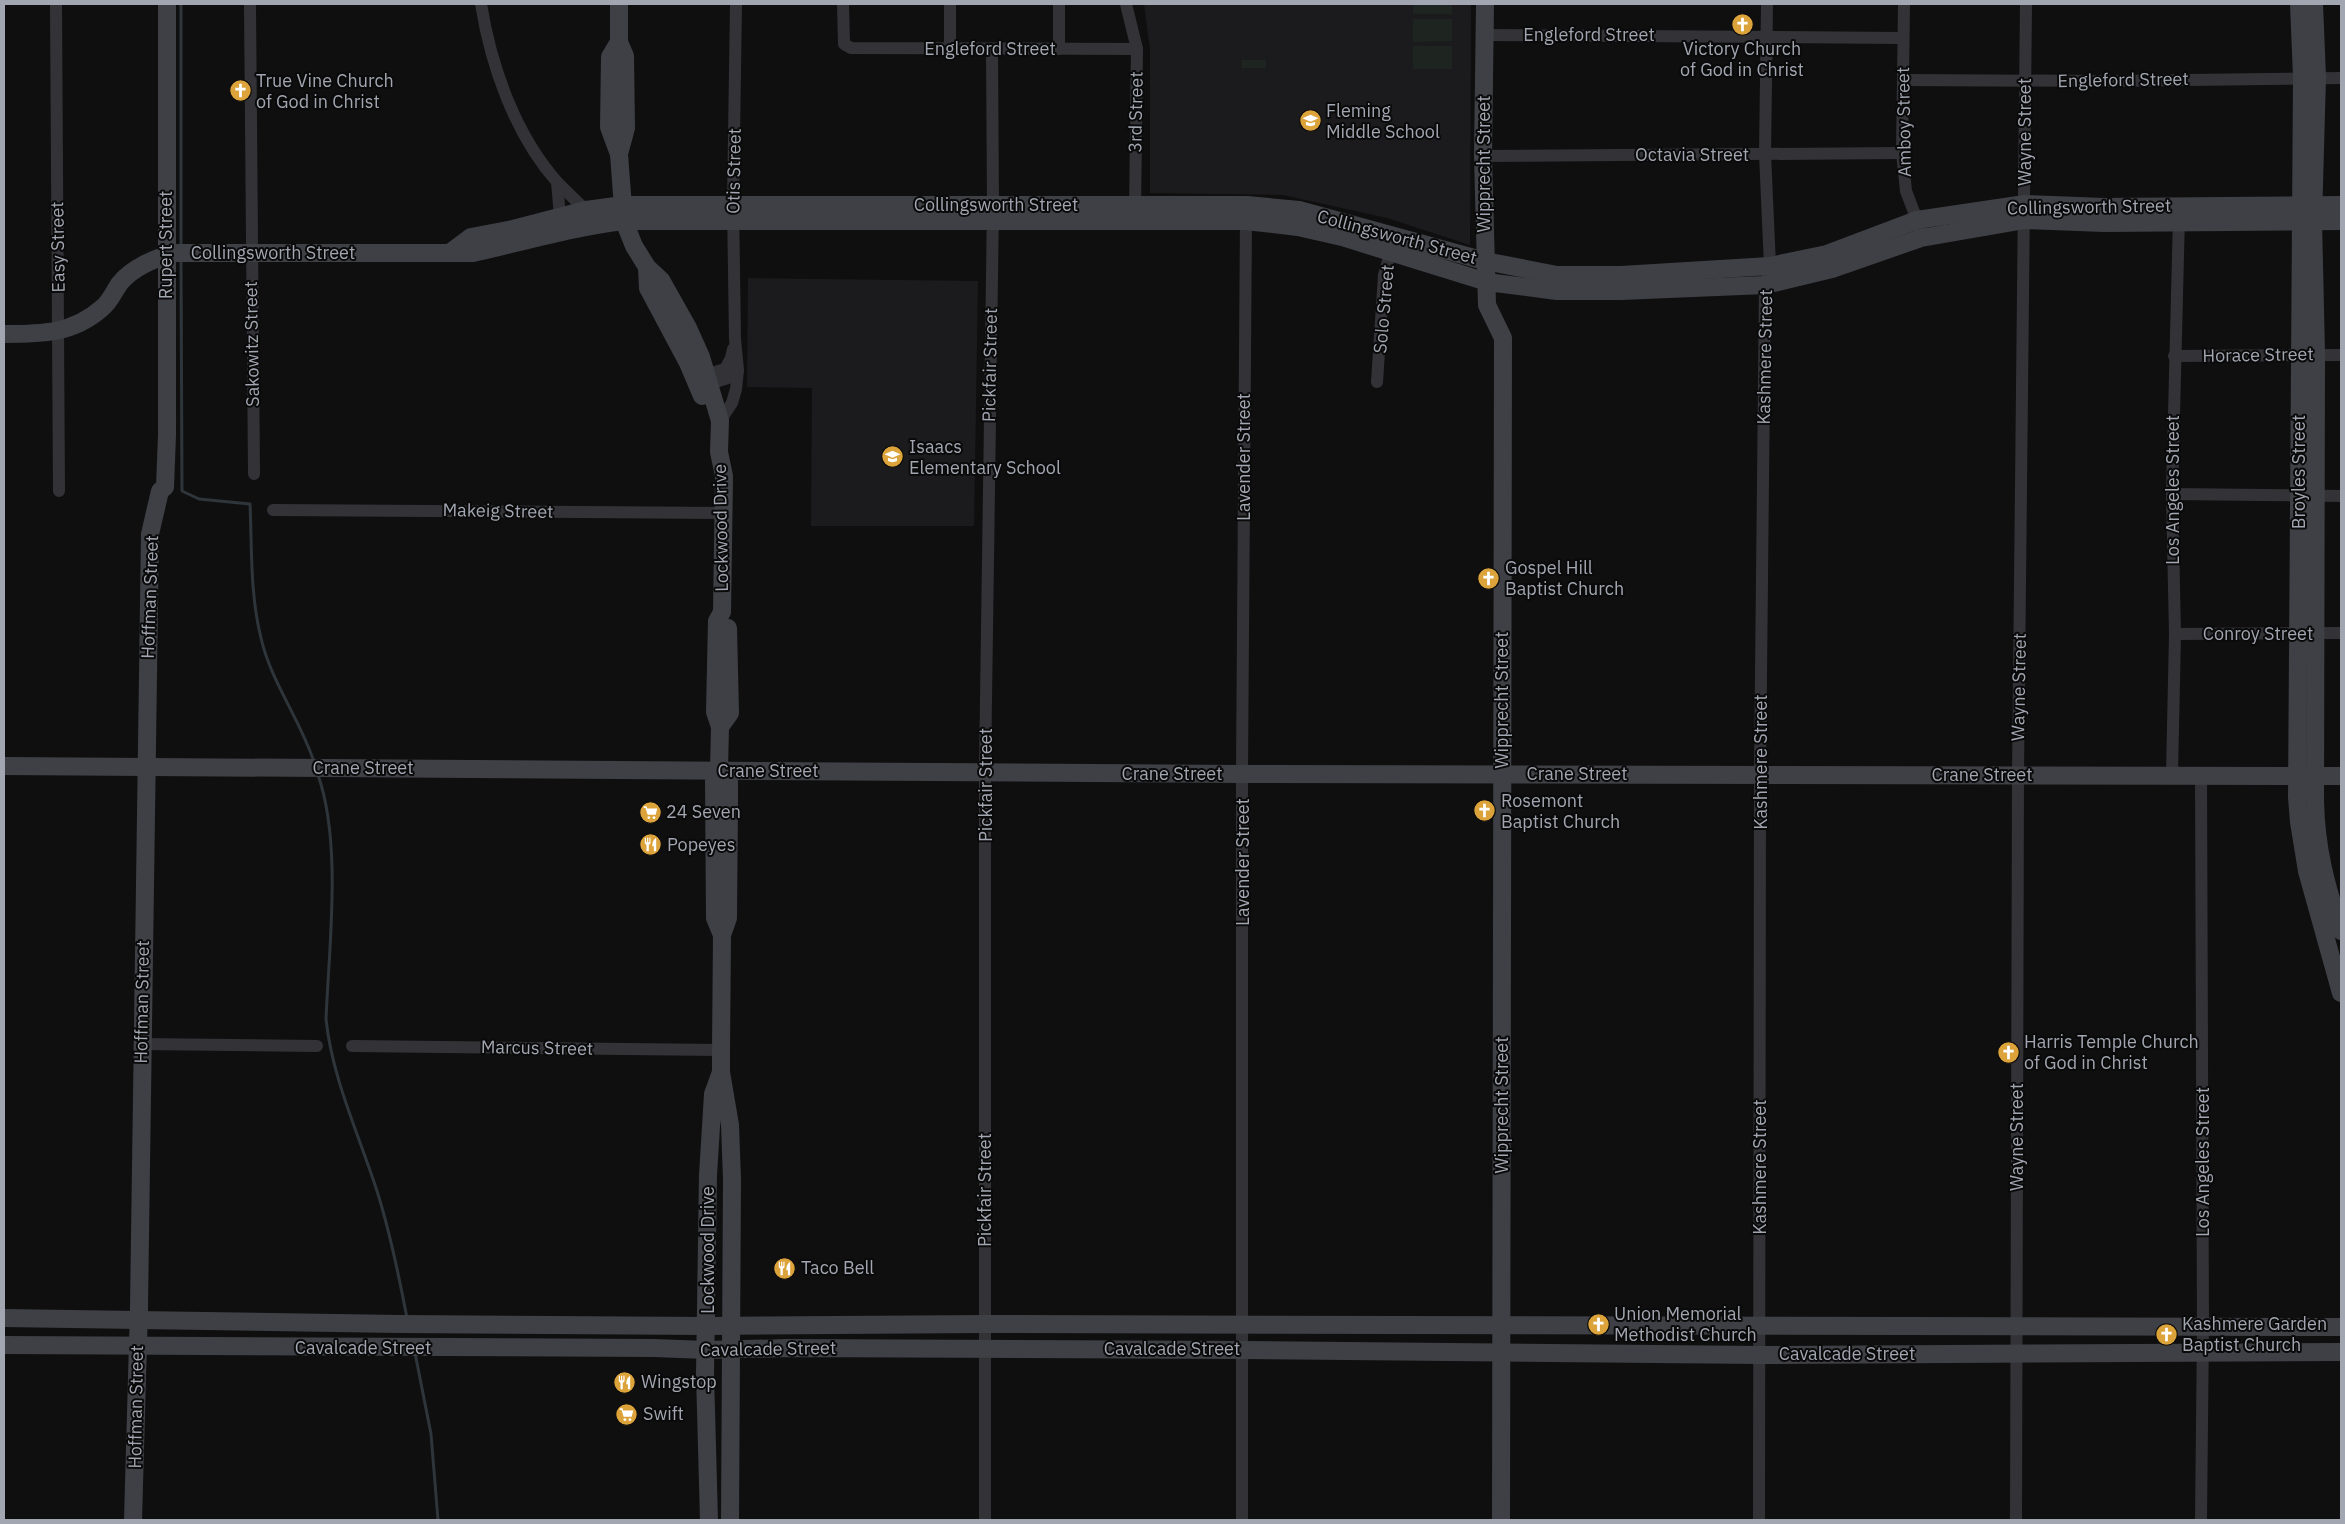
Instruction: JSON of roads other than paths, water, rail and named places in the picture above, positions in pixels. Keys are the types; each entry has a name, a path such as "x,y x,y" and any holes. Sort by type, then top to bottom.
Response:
{"main road":[{"name":"Rupert Street","path":"165,487 175,253 167,4"},
{"name":"Lockwood Drive","path":"618,4 618,42 625,56 626,128 620,154 623,213 634,246 647,267 648,288 702,381 720,421 719,443"},
{"name":"Wipprecht Street","path":"1484,4 1483,156 1487,305 1503,338 1501,774 1502,1520"},
{"name":"Broyles Street","path":"2299,4 2309,77"},
{"name":"Broyles Street","path":"2314,4 2309,77 2306,212 2308,354 2305,634 2306,775 2334,933 2341,993"},
{"name":"Collingsworth Street","path":"451,252 471,237 586,210 623,213 1246,213 1298,227 1557,275 1621,275 1770,266 1827,254 1917,220 2025,212 2179,214 2306,212 2341,205"},
{"name":"Collingsworth Street","path":"1392,244 1487,282 1557,291 1621,291 1765,285 1832,269 1921,238 2025,212"},
{"name":"Collingsworth Street","path":"2306,212 2341,221"},
{"name":"Collingsworth Street","path":"4,334 59,332 82,323 104,307 121,282 144,264 175,253 472,253 589,225 623,213"},
{"name":"Lockwood Drive","path":"702,381 719,443 724,476 722,612 728,621 730,713 720,727 719,770 714,781 715,918 722,935 721,1072 730,1125 732,1179 730,1515"},
{"name":"Hoffman Street","path":"133,1520 138,1346 150,534 160,491 165,487"},
{"name":"Crane Street","path":"4,766 1242,774 2201,774 2341,776"},
{"name":"Lockwood Drive","path":"709,1516 706,1350 708,1175 713,1094 721,1072"},
{"path":"708,1175 732,1179"},
{"name":"Cavalcade Street","path":"4,1318 419,1325 731,1326 985,1324 2341,1327"},
{"path":"332,1323 333,1348"},
{"path":"517,1325 517,1348"},
{"path":"1114,1349 1115,1325"},
{"path":"1373,1351 1374,1326"},
{"path":"1632,1354 1633,1326"},
{"path":"1891,1326 1892,1354"},
{"name":"Cavalcade Street","path":"4,1345 706,1350 986,1348 1760,1355 2341,1352"},
{"path":"709,1516 730,1515"}],"street":[{"name":"Easy Street","path":"56,4 59,491"},
{"name":"Sakowitz Street","path":"250,4 254,474"},
{"path":"481,4 487,40 503,91 533,148 557,182 586,210"},
{"name":"Otis Street","path":"720,421 734,396 738,370 735,339 733,212 736,4"},
{"name":"Engleford Street","path":"843,4 844,44 851,48 1137,50"},
{"path":"950,4 950,48"},
{"path":"1059,4 1059,50"},
{"name":"3rd Street","path":"1126,4 1137,50 1135,213"},
{"name":"Kashmere Street","path":"1759,1520 1760,775 1765,285 1770,266 1765,154 1767,4"},
{"name":"Amboy Street","path":"1904,4 1902,153 1906,191 1917,220 1921,238"},
{"name":"Wayne Street","path":"2016,1520 2018,775 2026,4"},
{"name":"Engleford Street","path":"1484,35 1903,38"},
{"name":"Pickfair Street","path":"985,1520 985,772 993,213 992,50"},
{"name":"Engleford Street","path":"1904,80 2025,81 2341,78"},
{"name":"Octavia Street","path":"1483,156 1902,153"},
{"path":"557,182 560,217"},
{"name":"Lavender Street","path":"1242,1520 1244,1326 1242,774 1246,213"},
{"name":"Los Angeles Street","path":"2172,774 2175,634 2173,612 2172,494 2179,214"},
{"name":"Solo Street","path":"1377,382 1384,275 1392,244"},
{"name":"Otis Street","path":"702,381 725,369 731,358 735,339"},
{"name":"Horace Street","path":"2174,356 2341,355"},
{"path":"702,381 728,378 738,370"},
{"path":"2172,494 2341,496"},
{"name":"Makeig Street","path":"273,510 724,513"},
{"name":"Conroy Street","path":"2175,634 2341,634"},
{"name":"Los Angeles Street","path":"2201,774 2203,1328 2201,1520"},
{"path":"141,1044 317,1046"},
{"name":"Marcus Street","path":"352,1046 721,1050"}],"waterway":[{"path":"181,4 181,248"},
{"path":"181,259 182,491 199,499 250,504 253,588 257,622 266,654 278,685 314,762"},
{"path":"318,775 330,832 332,863 326,1019 329,1041 340,1085 382,1207 407,1318"},
{"path":"415,1353 431,1434 438,1520"}],"place":[{"name":"Victory Church of God in Christ","path":"1742,24"},
{"name":"True Vine Church of God in Christ","path":"240,91"},
{"name":"Fleming Middle School","path":"1310,121"},
{"name":"Isaacs Elementary School","path":"893,457"},
{"name":"Gospel Hill Baptist Church","path":"1489,578"},
{"name":"Rosemont Baptist Church","path":"1485,811"},
{"name":"24 Seven","path":"650,812"},
{"name":"Popeyes","path":"651,845"},
{"name":"Harris Temple Church of God in Christ","path":"2008,1052"},
{"name":"Taco Bell","path":"785,1268"},
{"name":"Union Memorial Methodist Church","path":"1598,1324"},
{"name":"Kashmere Garden Baptist Church","path":"2166,1334"},
{"name":"Wingstop","path":"625,1382"},
{"name":"Swift","path":"627,1414"}]}
